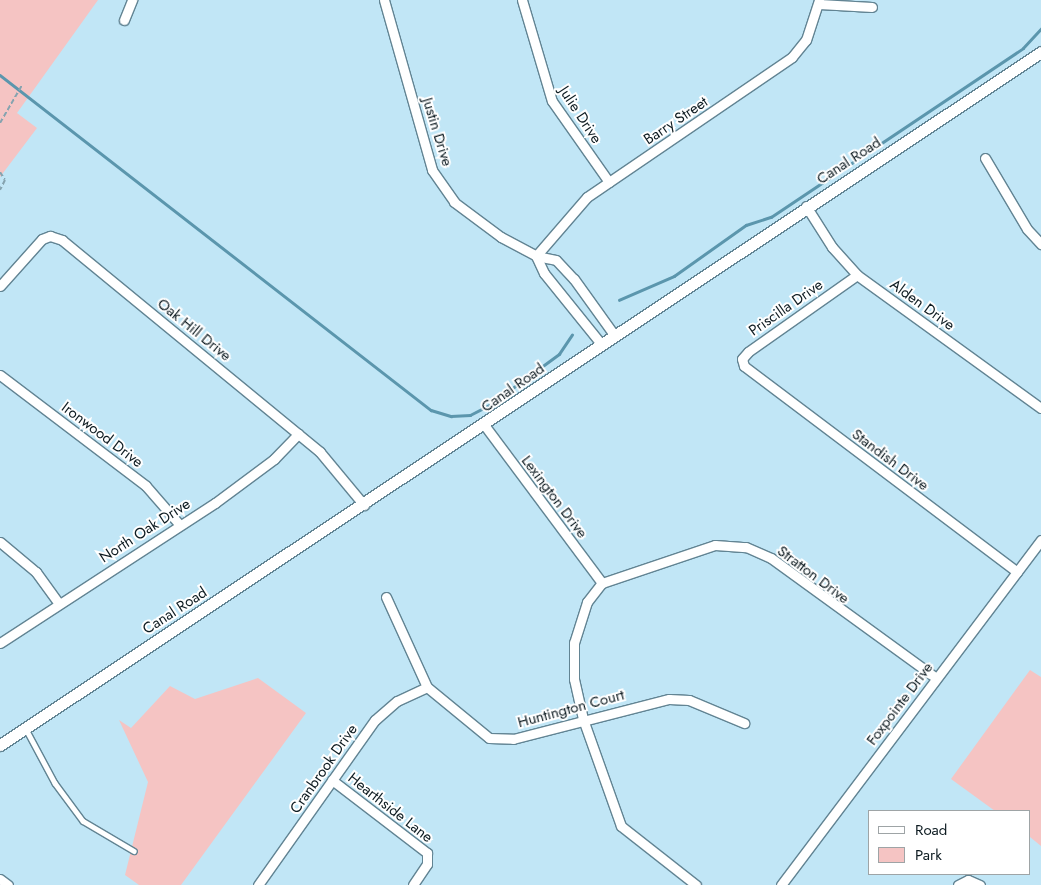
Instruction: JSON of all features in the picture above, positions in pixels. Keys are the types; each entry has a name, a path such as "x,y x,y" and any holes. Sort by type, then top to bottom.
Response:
{"street":[{"path":"124,20 132,0"},
{"name":"Justin Drive","path":"384,0 432,170 454,202 501,237 536,256 556,260 615,336"},
{"name":"Julie Drive","path":"522,0 552,101 609,182"},
{"path":"819,2 872,7"},
{"name":"Barry Street","path":"536,256 570,214 609,182 773,73 806,40 819,2"},
{"name":"Canal Road","path":"0,745 485,426 806,206 1041,52"},
{"path":"985,158 1027,229 1041,244"},
{"name":"Alden Drive","path":"806,206 832,247 857,275 1041,408"},
{"name":"Oak Hill Drive","path":"0,286 42,239 50,236 62,240 298,434 334,466 364,505"},
{"path":"536,256 544,273 602,345"},
{"name":"Priscilla Drive","path":"747,370 742,359 748,352 857,275"},
{"path":"584,321 597,311"},
{"name":"Standish Drive","path":"747,370 1017,572"},
{"name":"Ironwood Drive","path":"0,376 146,486 179,524"},
{"name":"Lexington Drive","path":"485,426 602,583"},
{"name":"North Oak Drive","path":"0,643 179,524 246,482 298,434"},
{"name":"Foxpointe Drive","path":"781,885 1041,540"},
{"path":"0,542 36,572 59,604"},
{"name":"Stratton Drive","path":"602,583 715,545 746,547 771,558 936,678"},
{"path":"602,583 587,602 574,643 574,679 583,719 621,826 696,885"},
{"name":"Huntington Court","path":"386,597 427,687 489,738 513,740 583,719 680,698 744,723"},
{"name":"Cranbrook Drive","path":"258,885 332,780 385,710 427,687"},
{"name":"Hearthside Lane","path":"332,780 427,854 427,864 412,885"},
{"path":"0,879 8,885"},
{"path":"960,883 980,885"}],"lane":[{"path":"26,728 55,783 83,821 134,850"}],"path":[{"path":"0,123 22,85"},
{"path":"0,172 6,180 0,190"}],"green space":[{"path":"0,0 98,0 17,113 37,128 0,177"},
{"path":"1030,670 1041,677 1041,846 1031,838 1031,810 994,810 951,779"},
{"path":"258,678 306,713 181,885 139,885 125,875 148,782 119,720 131,728 170,686 195,699"}],"waterway":[{"path":"619,300 674,276 746,225 771,217 1023,48 1041,29"},
{"path":"0,75 431,410 451,416 470,415 488,406 559,354 572,335"}]}
